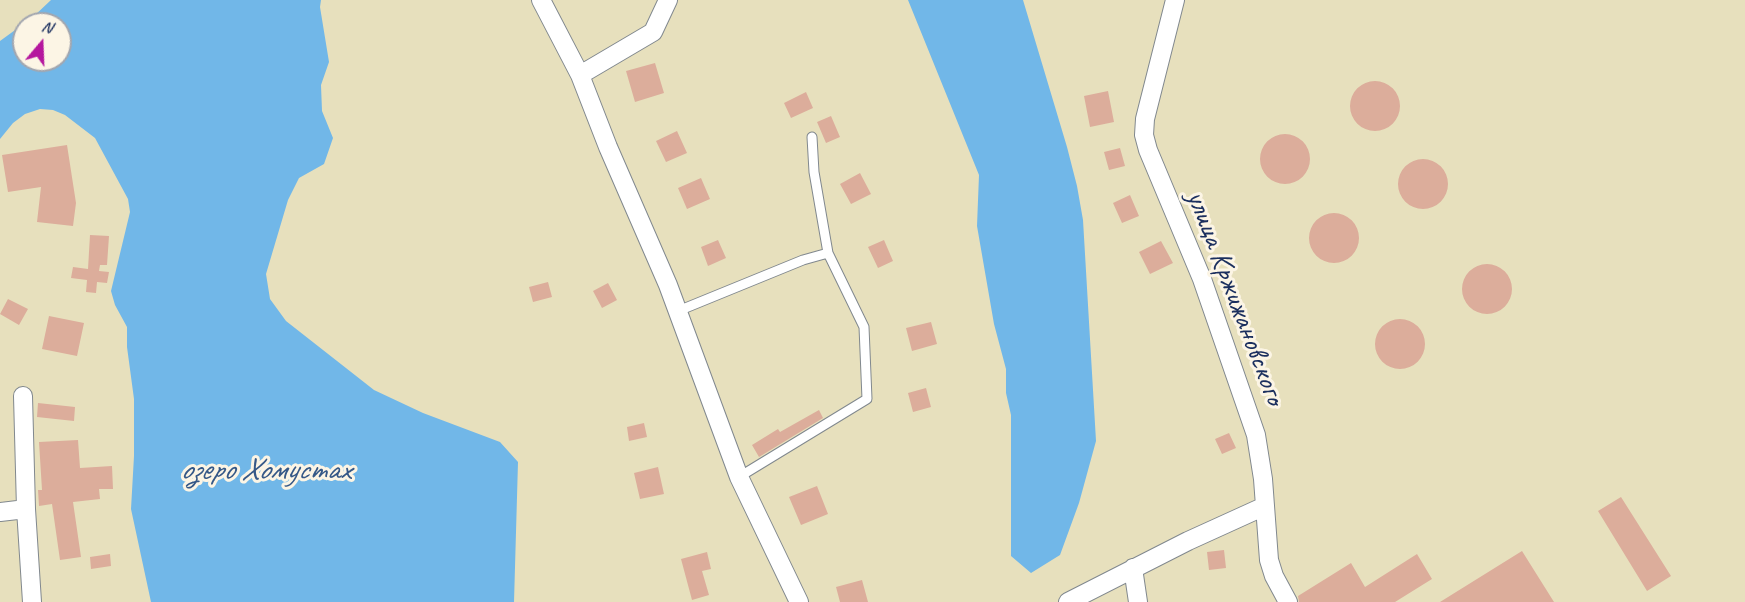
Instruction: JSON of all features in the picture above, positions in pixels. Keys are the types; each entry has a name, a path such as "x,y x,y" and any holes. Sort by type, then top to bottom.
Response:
{"street":[{"path":"541,0 580,75 678,311 739,477 792,598"},
{"path":"580,75 653,32 668,0"},
{"name":"улица Кржижановского","path":"1171,5 1149,102 1144,135 1148,150 1202,279 1256,435 1269,560 1274,576 1288,602"},
{"path":"23,396 26,509 32,602"},
{"path":"1068,602 1133,568 1265,506"},
{"path":"0,512 26,509"},
{"path":"1133,568 1138,602"}],"lane":[{"path":"739,477 867,399 864,327 828,253 814,172 812,136"},
{"path":"678,311 792,264 828,253"}],"water":[{"name":"озеро Хомустах","path":"51,0 321,0 320,7 329,62 321,85 322,111 333,138 324,164 299,178 288,200 266,274 270,299 286,321 374,390 423,413 500,442 518,462 514,602 151,602 131,509 134,399 127,347 127,327 115,305 111,291 130,212 128,199 95,138 65,115 53,110 40,109 25,114 13,123 0,139 0,41 12,32 12,72 72,72 72,12 38,12"},
{"path":"908,0 1023,0 1077,186 1083,220 1096,441 1079,503 1060,555 1031,573 1011,556 1011,415 1006,393 1006,369 994,324 977,226 979,175"}],"building":[{"path":"655,63 664,93 635,102 626,71"},
{"path":"1370,81 1380,81 1393,88 1400,101 1400,111 1393,124 1380,131 1370,131 1361,127 1354,120 1350,111 1350,101 1354,92 1361,85"},
{"path":"1108,91 1114,122 1090,127 1084,96"},
{"path":"806,92 813,108 791,118 784,103"},
{"path":"831,116 840,137 826,143 817,122"},
{"path":"677,131 687,153 666,162 656,141"},
{"path":"1280,134 1290,134 1303,141 1310,154 1310,164 1303,177 1290,184 1280,184 1271,180 1264,173 1260,164 1260,154 1264,145 1271,138"},
{"path":"67,145 76,203 73,226 37,222 41,187 8,192 2,155"},
{"path":"1120,148 1125,166 1109,170 1104,152"},
{"path":"1418,159 1428,159 1441,166 1448,179 1448,189 1441,202 1428,209 1418,209 1409,205 1402,198 1398,189 1398,179 1402,170 1409,163"},
{"path":"860,173 871,194 851,204 840,184"},
{"path":"701,178 710,199 687,209 678,188"},
{"path":"1130,195 1139,216 1122,223 1113,203"},
{"path":"1329,213 1339,213 1352,220 1359,233 1359,243 1352,256 1339,263 1329,263 1320,259 1313,252 1309,243 1309,233 1313,224 1320,217"},
{"path":"90,235 109,236 107,265 100,265 99,271 109,272 107,283 97,282 96,293 86,292 87,280 71,278 73,267 88,269"},
{"path":"718,240 726,258 708,266 701,247"},
{"path":"884,240 893,261 878,268 868,247"},
{"path":"1161,241 1173,263 1150,274 1139,252"},
{"path":"1482,264 1492,264 1505,271 1512,284 1512,294 1505,307 1492,314 1482,314 1473,310 1466,303 1462,294 1462,284 1466,275 1473,268"},
{"path":"548,282 552,297 533,302 529,287"},
{"path":"608,283 617,300 602,308 593,291"},
{"path":"8,299 28,309 19,325 0,314"},
{"path":"49,316 84,323 77,356 42,349"},
{"path":"1395,319 1405,319 1418,326 1425,339 1425,349 1418,362 1405,369 1395,369 1386,365 1379,358 1375,349 1375,339 1379,330 1386,323"},
{"path":"931,322 937,344 912,351 906,328"},
{"path":"926,388 931,407 913,412 908,393"},
{"path":"38,403 75,407 74,421 37,417"},
{"path":"819,410 823,418 759,457 752,445 778,429 780,432"},
{"path":"644,423 647,437 629,441 627,427"},
{"path":"1229,433 1236,448 1222,454 1215,439"},
{"path":"78,440 80,468 112,466 113,489 99,489 100,499 73,502 81,557 60,560 52,504 39,506 38,490 42,490 39,442"},
{"path":"658,467 664,494 640,499 634,473"},
{"path":"817,486 828,514 801,525 789,497"},
{"path":"1621,497 1671,576 1647,591 1598,511"},
{"path":"1224,550 1226,568 1209,570 1207,552"},
{"path":"1522,551 1554,602 1440,602"},
{"path":"707,552 711,569 702,571 709,595 692,600 681,559"},
{"path":"110,554 111,566 91,569 90,557"},
{"path":"1417,554 1432,579 1395,602 1299,602 1298,596 1351,563 1365,587"},
{"path":"862,580 868,602 840,602 836,587"}]}
